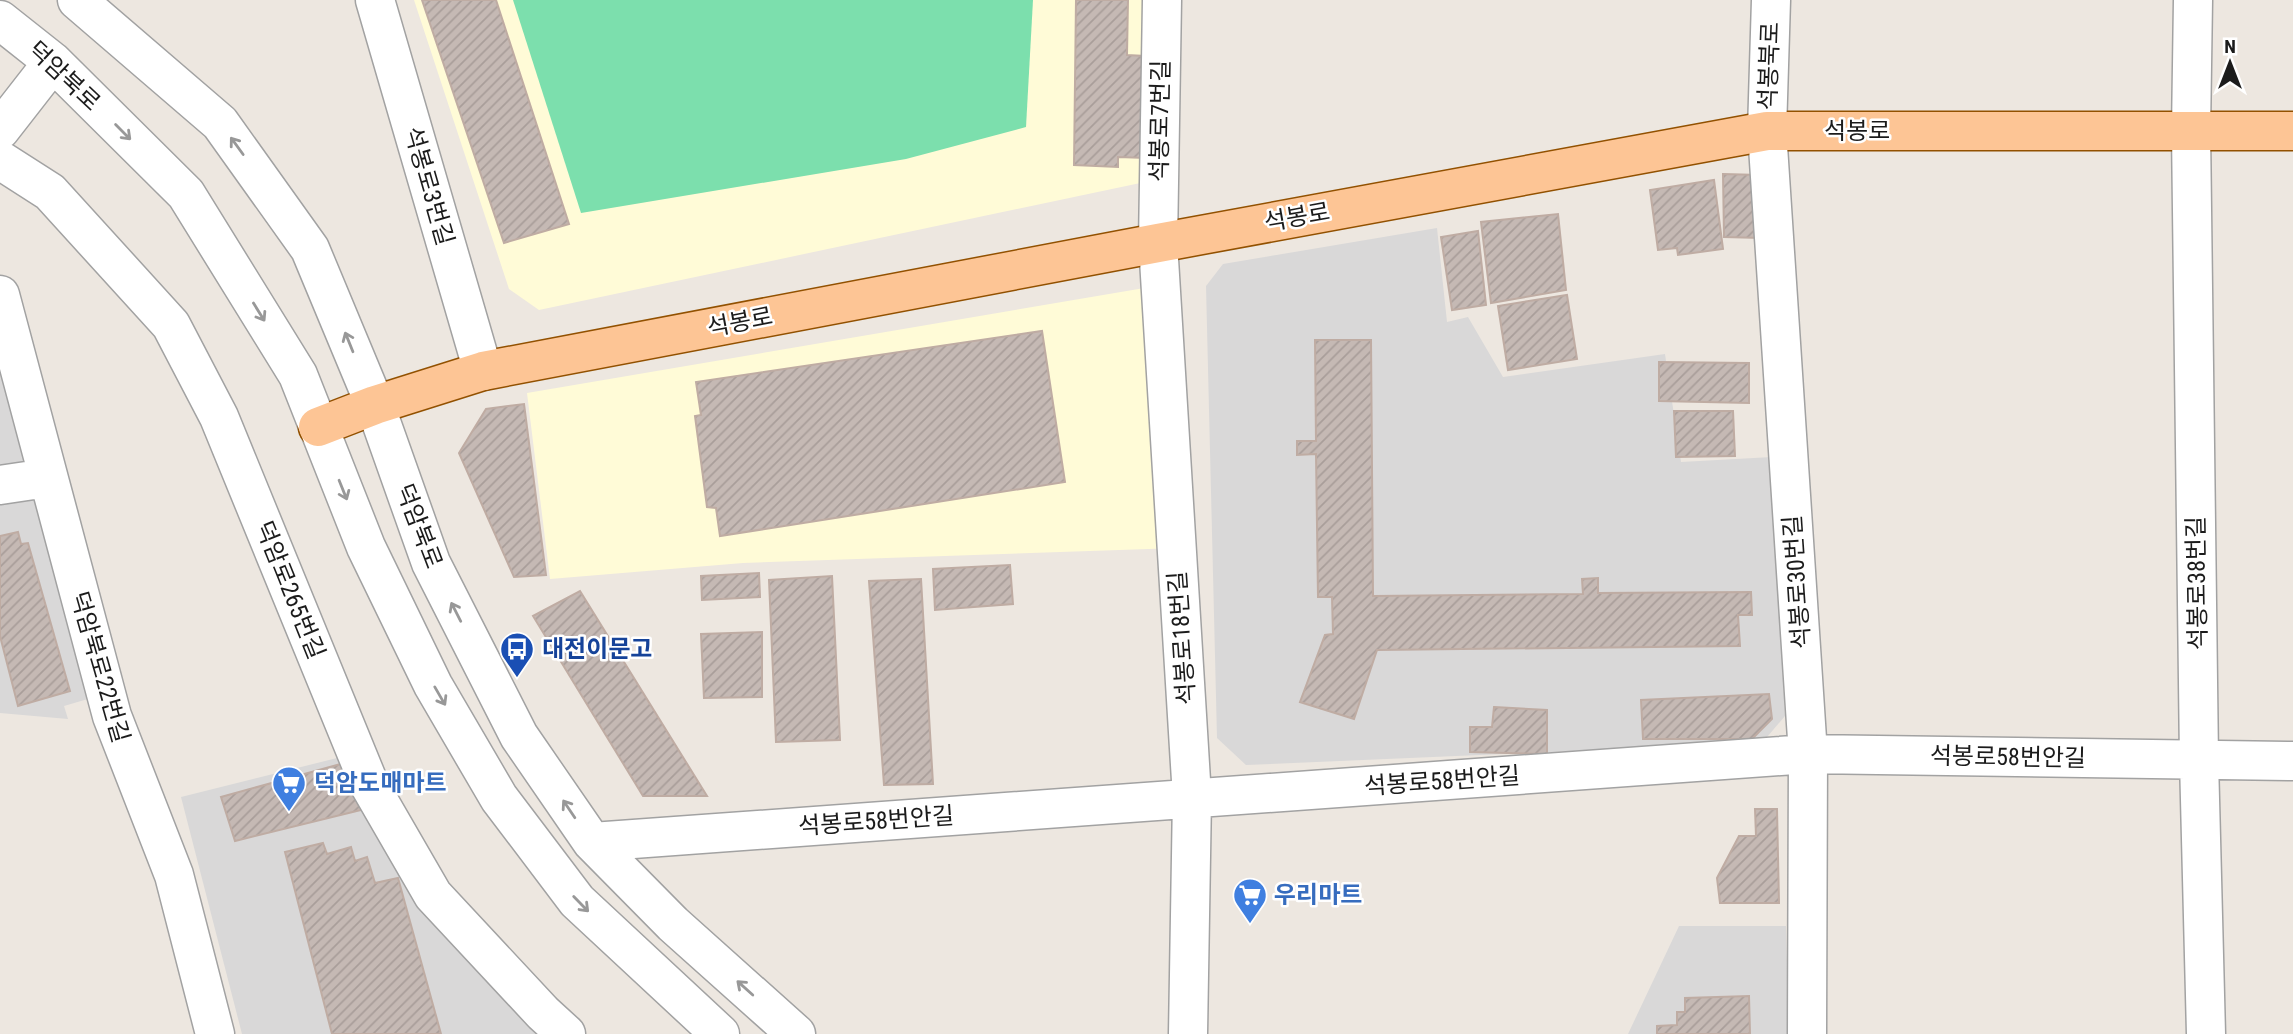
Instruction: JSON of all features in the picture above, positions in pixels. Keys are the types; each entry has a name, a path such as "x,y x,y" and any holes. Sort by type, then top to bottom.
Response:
{"main road":[{"name":"석봉로","path":"318,426 483,371 1767,131 2293,131"}],"street":[{"name":"덕암북로","path":"77,0 220,123 310,249 375,405 431,563 519,736 592,842 673,924 796,1034"},
{"name":"석봉로3번길","path":"375,0 483,371"},
{"name":"석봉로7번길","path":"1158,243 1162,0"},
{"name":"석봉북로","path":"1767,131 1771,0"},
{"name":"석봉로38번길","path":"2193,0 2191,131 2199,760 2206,1034"},
{"name":"덕암북로","path":"0,20 53,62 186,194 298,375 366,547 433,685 499,799 577,901 720,1034"},
{"path":"0,130 53,62"},
{"name":"석봉로30번길","path":"1767,131 1808,754 1807,1034"},
{"name":"덕암로265번길","path":"0,159 50,192 171,325 219,417 370,786 433,895 543,1013 566,1034"},
{"name":"석봉로18번길","path":"1158,243 1192,797 1188,1034"},
{"name":"덕암북로22번길","path":"0,295 111,716 174,875 215,1034"},
{"path":"0,485 47,478"},
{"name":"석봉로58번안길","path":"592,842 1808,754 2293,761"}],"shaded area":[{"path":"414,0 1160,0 1164,178 539,310 509,289"},
{"path":"1437,228 1447,322 1468,317 1503,377 1665,354 1681,462 1772,457 1785,716 1762,743 1246,765 1217,738 1206,286 1223,264"},
{"path":"1168,284 1178,548 743,563 550,579 527,393"},
{"path":"0,293 36,441 19,469 0,471"},
{"path":"32,497 55,510 98,696 64,706 68,719 0,713 0,504"},
{"path":"365,751 409,839 573,1034 242,1034 181,797"},
{"path":"1679,926 1786,926 1789,1034 1628,1034"}],"green space":[{"path":"513,0 1033,0 1026,127 906,159 581,213"}],"building":[{"path":"422,0 496,0 569,224 504,243"},
{"path":"1076,0 1128,0 1127,55 1145,56 1146,158 1118,157 1118,167 1074,165"},
{"path":"1723,174 1760,175 1761,238 1724,237"},
{"path":"1714,180 1723,249 1678,255 1677,248 1658,250 1650,190"},
{"path":"1558,214 1566,290 1491,303 1481,222"},
{"path":"1478,231 1486,305 1452,310 1441,237"},
{"path":"1567,295 1577,359 1508,370 1498,306"},
{"path":"1042,331 1065,482 720,536 716,508 707,507 695,416 701,415 696,382"},
{"path":"1315,340 1371,340 1373,596 1583,594 1582,579 1598,578 1598,593 1751,592 1752,615 1738,615 1740,646 1377,650 1354,719 1300,702 1325,635 1333,634 1332,597 1318,597 1316,454 1297,455 1297,441 1316,441"},
{"path":"1659,362 1749,363 1749,403 1659,401"},
{"path":"524,404 546,575 514,577 459,453 486,409"},
{"path":"1674,411 1733,411 1735,456 1676,457"},
{"path":"18,532 21,544 28,543 70,691 18,706 0,636 0,536"},
{"path":"1010,565 1013,604 935,610 933,569"},
{"path":"759,573 760,597 702,600 701,576"},
{"path":"832,576 840,740 776,742 769,580"},
{"path":"921,579 933,784 884,785 869,581"},
{"path":"580,591 707,796 643,796 533,616"},
{"path":"762,632 762,697 704,698 701,634"},
{"path":"1769,694 1772,719 1752,739 1643,739 1641,700"},
{"path":"1494,707 1547,710 1547,754 1470,752 1470,727 1492,727"},
{"path":"355,760 369,808 235,841 221,797"},
{"path":"1755,809 1777,809 1779,903 1720,903 1717,878 1739,836 1756,836"},
{"path":"323,843 327,854 351,847 355,861 367,857 375,883 398,878 441,1034 332,1034 285,852"},
{"path":"1749,996 1750,1034 1657,1034 1657,1026 1677,1025 1677,1012 1685,1012 1685,998"}],"place":[{"name":"대전이문고","path":"517,679"},
{"name":"덕암도매마트","path":"289,813"},
{"name":"우리마트","path":"1250,925"}]}
